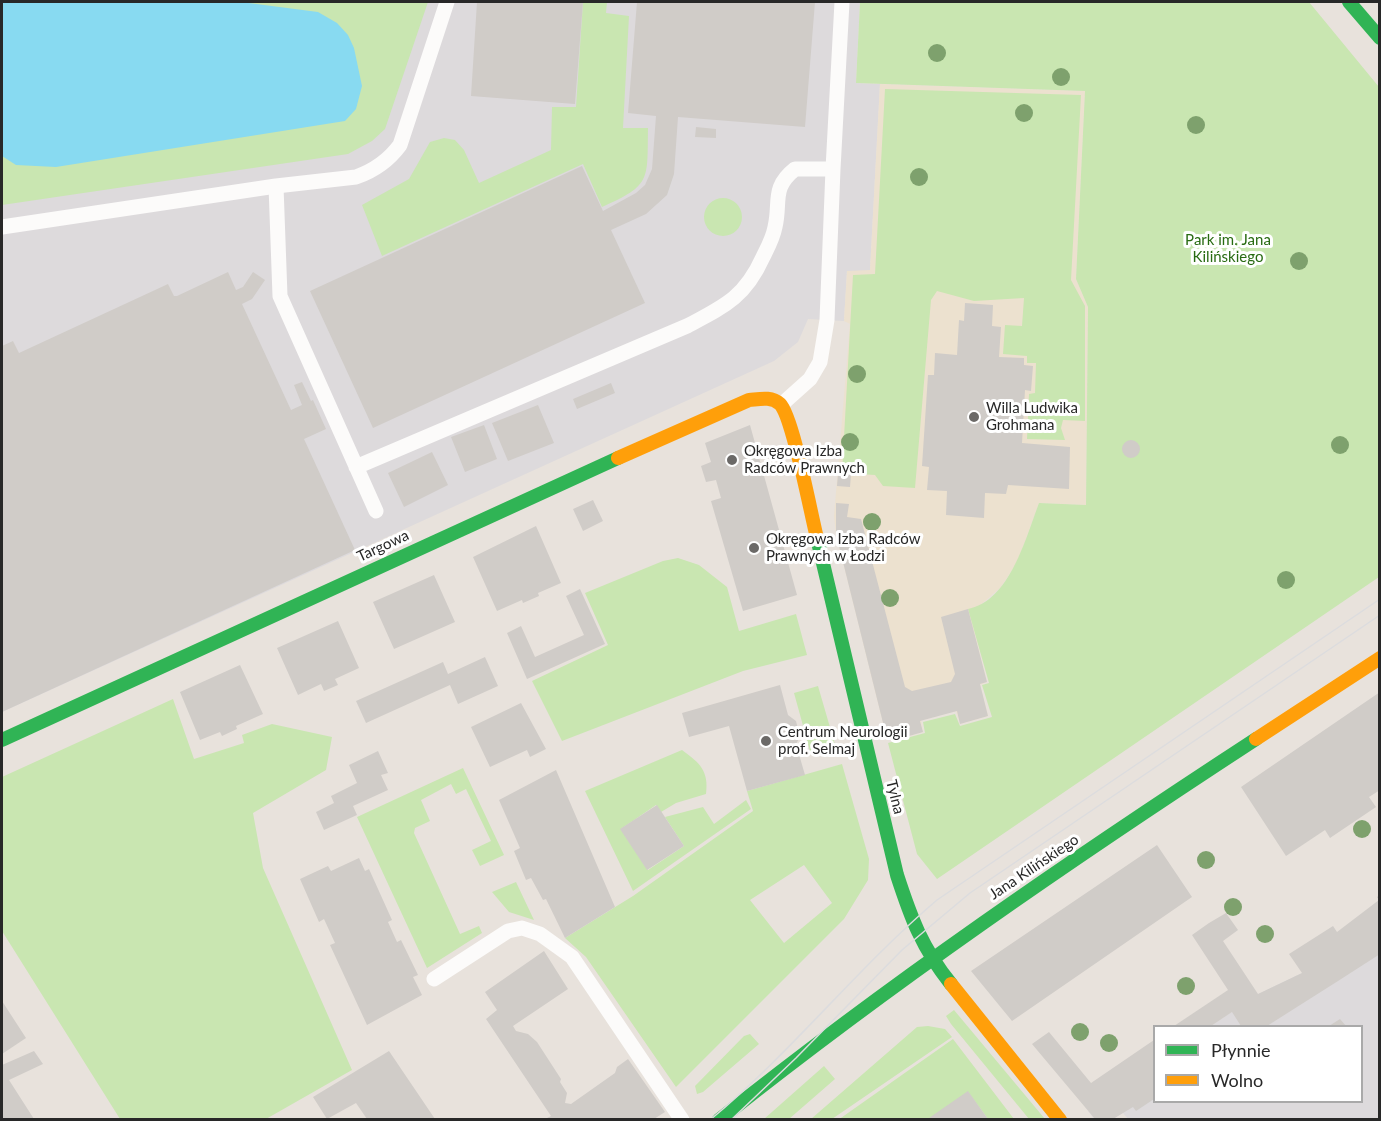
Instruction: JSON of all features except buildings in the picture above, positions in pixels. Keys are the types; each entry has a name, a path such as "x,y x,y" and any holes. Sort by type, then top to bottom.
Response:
{"street":[{"path":"1349,2 1380,38"},
{"name":"Targowa","path":"2,740 544,490 749,400 768,398 781,405"},
{"name":"Tylna","path":"781,405 790,426 897,875 911,918 929,957 1060,1119"},
{"name":"Jana Kilińskiego","path":"719,1119 824,1035 929,957 1380,658"}],"lane":[{"path":"2,227 276,186 356,177 367,173 392,156 400,145 447,2"},
{"path":"781,405 810,379 820,362 827,320 842,2"},
{"path":"356,466 687,326 726,305 749,284 771,242 777,217 778,188 782,182 795,169 833,169"},
{"path":"276,186 280,296 376,511"},
{"path":"434,979 508,931 522,928 540,934 579,965 682,1119"}],"shaded area":[{"path":"2,2 860,2 856,83 880,84 870,271 847,271 844,321 808,319 798,342 774,361 2,712"},
{"path":"880,84 1085,91 1076,279 1088,307 1086,505 1039,503 1018,561 1001,587 977,608 969,610 987,682 980,685 988,716 960,724 956,711 921,720 923,732 895,740 891,726 884,727 836,534 834,516 850,324 844,321 847,271 870,270"},
{"path":"1379,927 1379,1119 1129,1120 1123,1113 1113,1119 1095,1120 1088,1111 1153,1067 1153,1103 1363,1103 1363,1025 1212,1025 1258,994 1302,973"}],"green space":[{"path":"2,2 428,2 385,129 372,141 348,154 2,205"},
{"path":"583,2 607,2 606,13 629,16 623,128 648,128 646,170 638,186 630,193 602,207 583,164 382,256 362,205 409,179 430,142 444,138 455,140 464,150 479,183 551,150 552,107 576,107"},
{"name":"Park im. Jana Kilińskiego","path":"860,2 1309,2 1379,87 1379,577 937,879 917,854 888,743 925,733 923,722 955,714 960,726 992,717 982,685 989,683 968,609 983,604 1005,581 1022,549 1039,503 1086,505 1088,307 1076,279 1085,91 856,83"},
{"path":"885,89 1081,95 1071,280 1085,306 1085,421 1063,420 1061,428 1065,440 1027,439 1029,394 1035,393 1036,363 1027,363 1027,356 1003,354 1005,325 1022,326 1024,298 974,301 937,291 931,300 915,488 883,486 875,475 842,473 853,275 875,274"},
{"path":"723,198 730,199 736,204 741,210 741,224 736,230 730,235 723,236 716,235 710,230 705,224 704,217 705,210 710,204 716,199"},
{"path":"678,558 699,565 727,587 739,631 796,614 807,655 743,671 562,741 532,681 608,645 585,593 663,561"},
{"path":"818,686 836,748 816,755 810,751 794,693"},
{"path":"173,699 194,759 244,743 242,735 272,724 332,737 326,770 253,813 263,868 352,1070 266,1119 120,1119 2,931 2,777"},
{"path":"682,750 702,768 706,779 706,794 676,803 661,812 656,805 621,829 648,870 684,846 665,817 703,807 714,824 746,800 751,809 633,891 585,791"},
{"path":"842,764 869,859 868,880 844,919 676,1087 586,957 565,938 633,896 753,811 747,791","holes":["804,865 832,903 784,943 750,900"]},
{"path":"463,768 504,855 480,866 472,850 491,841 466,789 456,794 451,784 421,800 430,821 415,828 414,833 460,934 479,926 482,933 427,968 357,817"},
{"path":"516,882 534,920 509,912 492,892"},
{"path":"954,1010 1045,1119 1029,1119 951,1024 946,1016"},
{"path":"917,1027 945,1029 952,1037 832,1119 811,1119"},
{"path":"750,1034 759,1044 703,1092 697,1094 695,1086 744,1036"},
{"path":"953,1039 1014,1119 988,1119 968,1092 930,1119 838,1120"},
{"path":"824,1066 835,1079 789,1119 764,1119"}],"water":[{"path":"2,2 241,2 318,12 337,23 348,35 354,48 362,86 356,109 345,121 56,167 16,165 2,156"}],"tram line":[{"path":"710,1120 769,1066 879,954 937,900 1380,599"},
{"path":"731,1120 796,1058 902,950 970,893 1380,615"}],"traffic: fast":[{"path":"1349,2 1380,38"},
{"path":"2,740 618,458"},
{"path":"817,538 897,875 918,932 932,958 951,984"},
{"path":"719,1120 784,1069 983,923 1256,739"}],"traffic: slow":[{"path":"618,458 749,400 773,400 780,404 790,427 817,538"},
{"path":"1256,739 1380,658"},
{"path":"951,984 1060,1120"}],"place":[{"name":"Willa Ludwika Grohmana","path":"974,417"},
{"name":"Okręgowa Izba Radców Prawnych","path":"732,460"},
{"name":"Okręgowa Izba Radców Prawnych w Łodzi","path":"754,548"},
{"name":"Centrum Neurologii prof. Selmaj","path":"766,741"}]}
